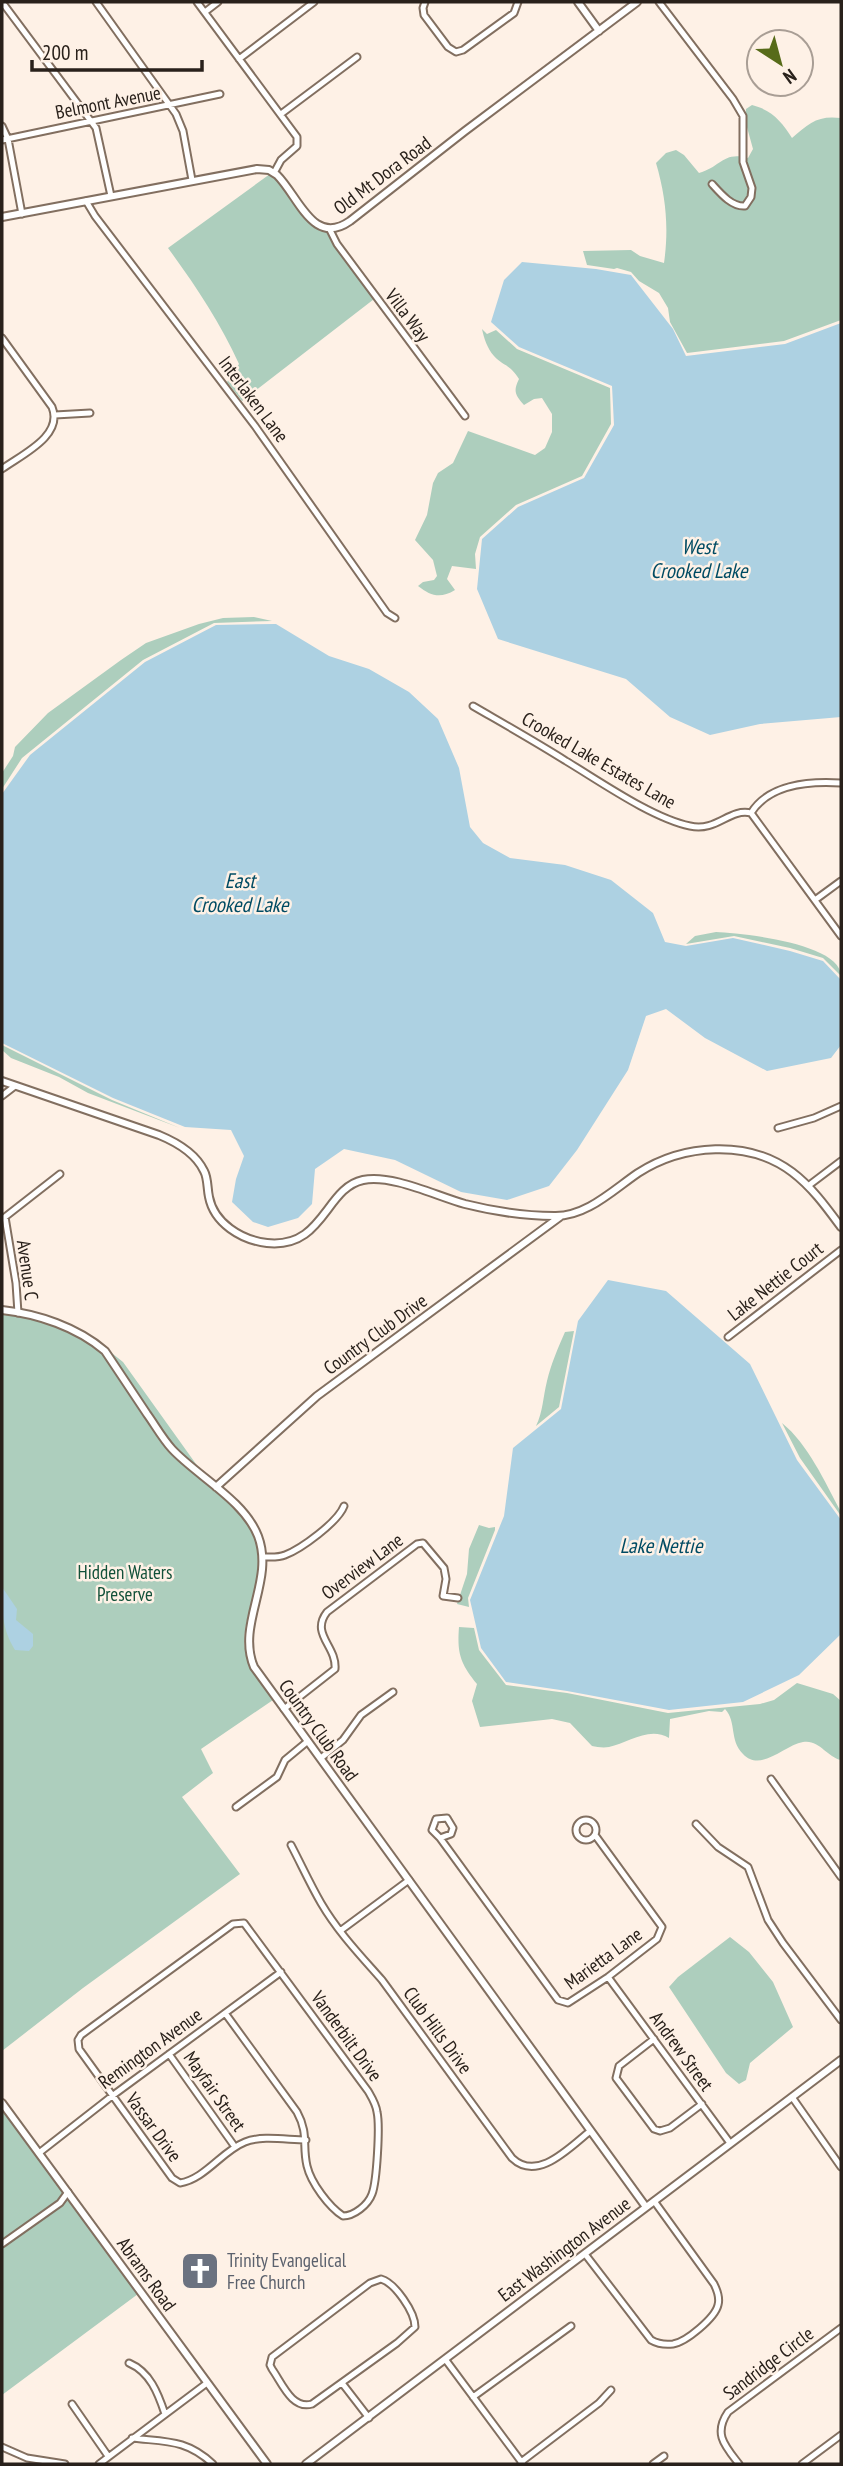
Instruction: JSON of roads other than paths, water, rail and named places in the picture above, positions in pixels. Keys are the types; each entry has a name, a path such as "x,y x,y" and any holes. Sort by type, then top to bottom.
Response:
{"street":[{"path":"2,2 96,128 111,196"},
{"path":"96,2 172,106 183,131 192,180"},
{"path":"2,217 244,170 264,169 274,173 281,160 298,144 297,137 197,2"},
{"path":"205,12 218,2"},
{"path":"239,59 314,2"},
{"path":"425,2 424,15 448,47 459,52 514,13 518,2"},
{"path":"578,2 599,31"},
{"name":"Old Mt Dora Road","path":"274,173 314,222 330,230 341,227 637,2"},
{"path":"659,2 743,116 743,162 751,183 751,197 745,206 740,206 721,194 712,184"},
{"path":"281,114 357,57"},
{"name":"Belmont Avenue","path":"5,139 220,94"},
{"path":"2,126 22,214"},
{"name":"Interlaken Lane","path":"86,201 255,426 387,612 395,618"},
{"name":"Villa Way","path":"330,230 337,244 465,416"},
{"path":"2,338 44,394 55,415 54,424 48,434 2,469"},
{"path":"55,415 90,413"},
{"name":"Crooked Lake Estates Lane","path":"473,706 597,781 681,824 706,828 738,812 751,813"},
{"path":"841,783 808,783 778,791 761,799 751,813 841,936"},
{"path":"815,900 841,881"},
{"path":"2,1081 159,1135 178,1145 203,1168 211,1204 223,1223 234,1232 254,1241 279,1243 305,1234 323,1217 344,1189 353,1183 377,1178 467,1204 561,1216 590,1206 663,1160 700,1150 740,1151 764,1157 791,1171 808,1185 841,1227"},
{"path":"2,1096 15,1086"},
{"path":"778,1128 814,1118 841,1106"},
{"path":"808,1185 841,1161"},
{"name":"Avenue C","path":"18,1312 5,1217 60,1174"},
{"name":"Country Club Drive","path":"216,1487 317,1396 561,1216"},
{"name":"Lake Nettie Court","path":"728,1337 841,1250"},
{"name":"Country Club Road","path":"2,1310 57,1323 85,1336 105,1351 169,1446 235,1505 255,1529 263,1557 261,1580 248,1640 249,1655 254,1667 646,2207"},
{"path":"263,1557 291,1552 334,1521 344,1506"},
{"name":"Overview Lane","path":"284,1709 335,1669 334,1655 320,1630 321,1621 327,1612 417,1544 423,1543 444,1568 446,1579 443,1596 458,1598"},
{"path":"321,1758 343,1740 360,1715 393,1692"},
{"path":"236,1807 277,1777 285,1760 308,1741"},
{"path":"771,1779 841,1877"},
{"path":"696,1824 718,1847 747,1867 753,1876 761,1906 768,1920 841,2020"},
{"name":"Marietta Lane","path":"440,1838 558,2000 568,2003 608,1977 657,1939 662,1927 595,1835"},
{"name":"Club Hills Drive","path":"290,1845 321,1904 340,1931 382,1980 517,2163 528,2167 545,2164 589,2132"},
{"path":"340,1931 409,1880"},
{"name":"Vanderbilt Drive","path":"78,2040 236,1922 247,1925 368,2091 375,2105 378,2122 374,2188 366,2204 348,2216 336,2212 309,2174 306,2140 297,2112 225,2013"},
{"name":"Remington Avenue","path":"39,2153 112,2095 281,1972"},
{"name":"Andrew Street","path":"608,1977 730,2143"},
{"path":"654,2039 619,2066 616,2078 654,2129 660,2131 670,2128 702,2104"},
{"name":"Vassar Drive","path":"78,2040 80,2053 172,2178 180,2183 191,2180 235,2147 254,2139 306,2140"},
{"name":"Mayfair Street","path":"169,2054 235,2147"},
{"name":"East Washington Avenue","path":"306,2464 841,2060"},
{"path":"792,2097 841,2167"},
{"name":"Abrams Road","path":"2,2103 267,2464"},
{"path":"2,2244 60,2203 68,2192"},
{"path":"585,2254 652,2340 661,2344 672,2344 685,2339 714,2314 718,2297 714,2284 653,2202"},
{"path":"384,2279 412,2314 415,2327 342,2383 305,2406 291,2397 272,2370 270,2361 274,2353 370,2283 384,2279"},
{"path":"473,2397 572,2326"},
{"name":"Sandridge Circle","path":"739,2464 722,2439 722,2421 728,2412 841,2328"},
{"path":"445,2359 522,2463 592,2409 611,2390"},
{"path":"129,2363 138,2367 148,2377 165,2414"},
{"path":"99,2464 207,2383"},
{"path":"342,2383 369,2418"},
{"path":"72,2404 108,2456"},
{"path":"802,2464 841,2435"},
{"path":"132,2438 179,2443 196,2450 213,2464"},
{"path":"2,2447 27,2458 65,2464"},
{"path":"653,2464 664,2456"}],"water":[{"name":"West Crooked Lake","path":"522,262 631,275 673,329 686,356 785,344 841,323 841,717 760,724 710,735 670,717 626,679 498,639 477,589 482,539 518,507 584,478 614,425 612,386 519,347 491,322 504,280"},
{"name":"East Crooked Lake","path":"276,624 329,656 369,669 409,692 438,719 459,768 470,827 483,843 510,858 565,865 611,880 653,913 665,942 686,946 733,938 823,961 841,980 841,1045 831,1058 767,1071 705,1038 666,1009 646,1016 628,1070 577,1150 549,1186 507,1200 461,1192 395,1160 344,1149 315,1169 312,1204 298,1218 268,1227 253,1222 232,1202 244,1156 231,1130 185,1127 113,1098 2,1043 2,794 30,755 145,662 216,625"},
{"name":"Lake Nettie","path":"608,1280 666,1291 750,1364 797,1460 841,1520 841,1634 799,1675 743,1702 669,1710 506,1682 481,1648 470,1600 504,1516 513,1448 561,1409 578,1321"},
{"path":"2,1587 17,1609 16,1620 33,1634 33,1646 29,1651 15,1650 7,1635"}],"place":[{"name":"Trinity Evangelical Free Church","path":"200,2271"}],"park label":[{"name":"Hidden Waters Preserve","path":"125,1583"}]}
